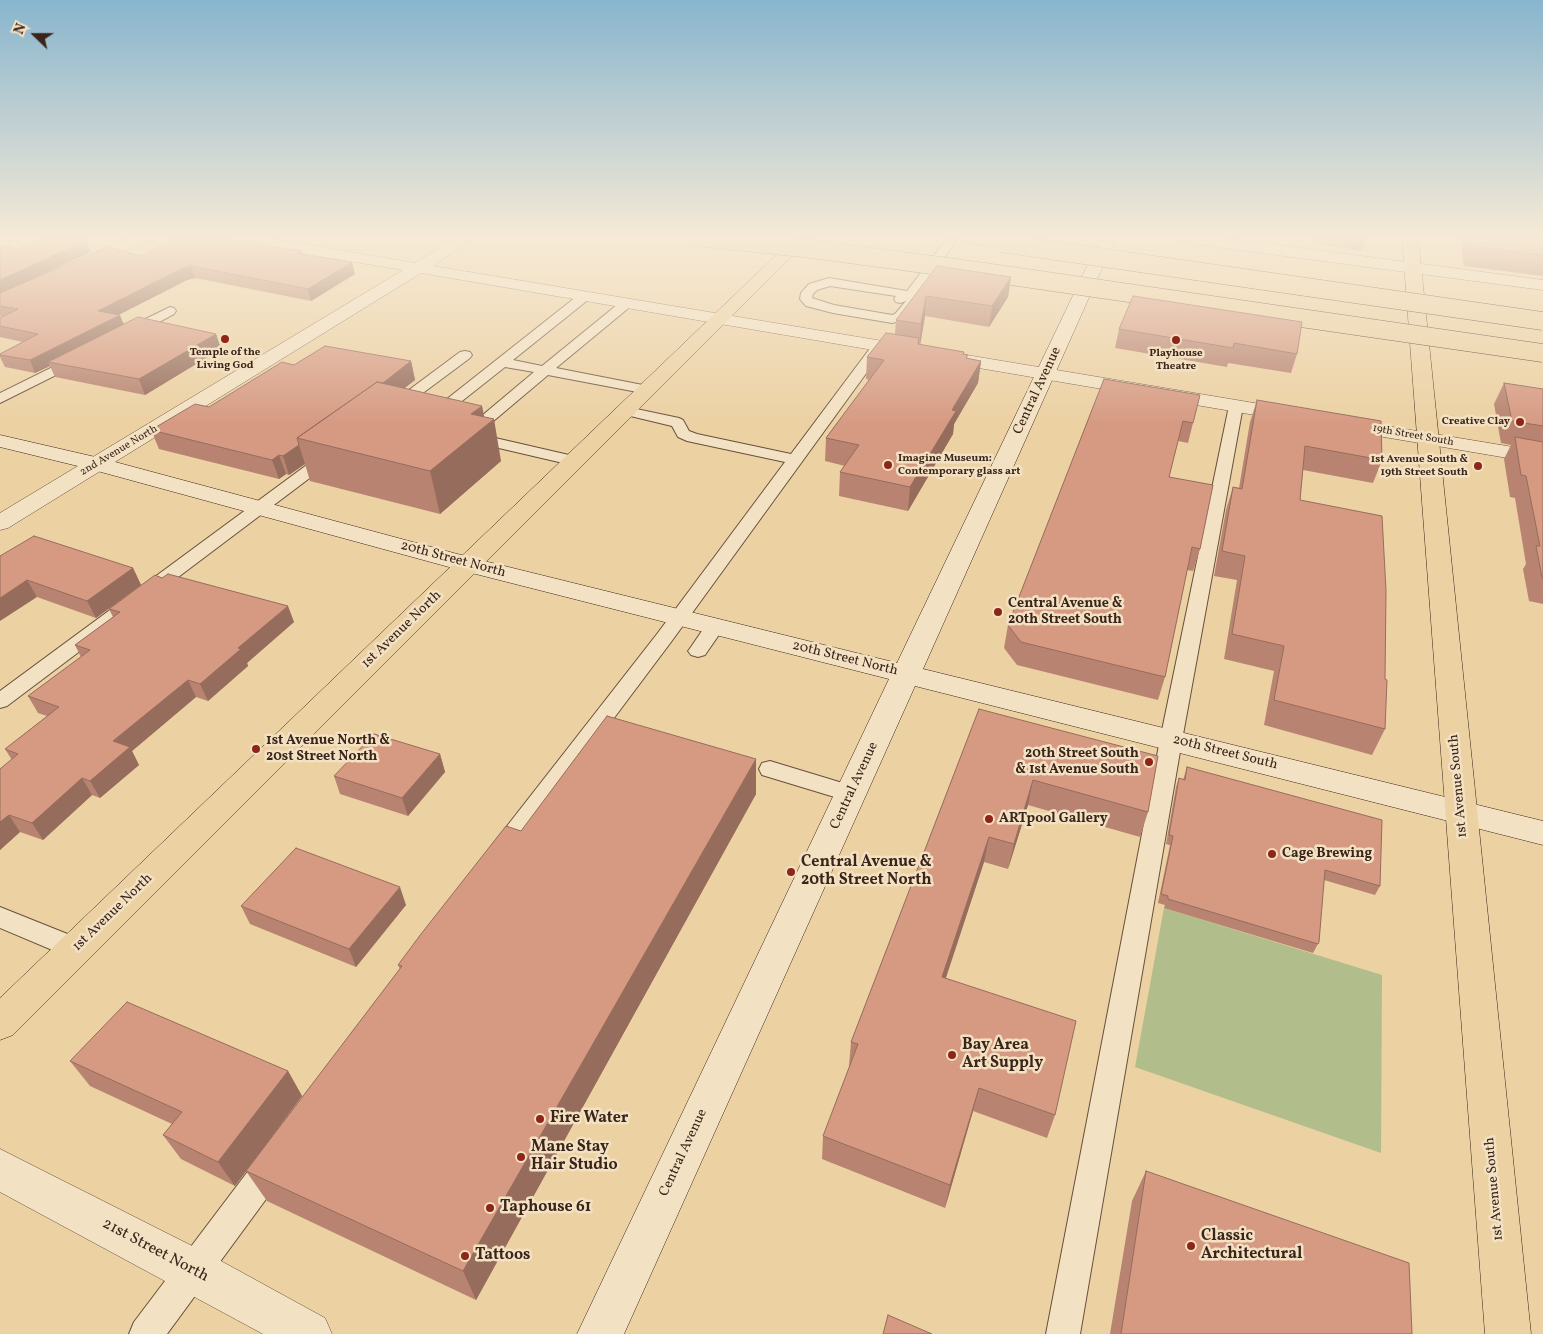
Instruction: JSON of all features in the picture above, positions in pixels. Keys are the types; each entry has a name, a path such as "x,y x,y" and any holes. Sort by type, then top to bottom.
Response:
{"main road":[{"name":"1st Avenue North","path":"0,1023 741,299"},
{"path":"1172,299 1543,353"},
{"path":"1392,299 1543,321"},
{"name":"1st Avenue South","path":"1416,299 1508,1334"}],"street":[{"name":"2nd Avenue North","path":"0,523 367,299"},
{"name":"19th Street South","path":"605,299 1543,458"},
{"name":"Central Avenue","path":"600,1334 1081,299"},
{"name":"20th Street North","path":"0,441 96,464 469,565 906,674"},
{"name":"20th Street South","path":"906,674 1543,833"},
{"name":"21st Street North","path":"0,1170 194,1270 309,1334"}],"lane":[{"path":"576,461 422,426 581,299"},
{"path":"806,299 815,304 892,319 900,317 914,299"},
{"path":"466,436 627,303"},
{"path":"119,338 170,311"},
{"path":"486,872 520,823 680,617 796,460 892,319"},
{"path":"0,399 85,355"},
{"path":"379,419 466,355"},
{"path":"501,362 648,390"},
{"path":"1063,1334 1171,740 1236,406"},
{"path":"627,411 674,421 678,424 683,434 692,438 796,460"},
{"path":"0,701 339,449"},
{"path":"698,651 715,626"},
{"path":"770,769 851,794"},
{"path":"0,917 76,949"},
{"path":"146,1334 287,1145"}],"green space":[{"path":"1164,908 1382,975 1381,1153 1135,1067"}],"building":[{"path":"0,299 121,299 98,311 120,315 30,360 0,355 38,334 0,326 0,318 18,309 0,306"},
{"path":"912,299 925,299 921,324 896,320"},
{"path":"947,299 996,299 992,306"},
{"path":"1132,299 1154,299 1302,322 1297,354 1234,343 1233,348 1119,329"},
{"path":"138,317 216,334 139,379 48,362"},
{"path":"886,333 919,338 918,344 964,352 963,354 968,355 966,358 981,361 952,410 956,411 910,487 840,472 859,445 826,438 884,360 867,357"},
{"path":"325,346 411,361 383,383 377,382 297,438 299,445 283,456 279,455 272,460 151,430 195,404 209,407 282,362 294,365"},
{"path":"1104,379 1200,395 1193,423 1183,421 1169,477 1213,485 1200,549 1192,547 1165,677 1021,642 1008,625"},
{"path":"377,382 482,406 471,414 494,419 430,471 297,438"},
{"path":"1504,383 1543,389 1543,426 1512,421"},
{"path":"1257,400 1381,421 1382,460 1305,446 1300,500 1382,516 1386,591 1385,679 1387,680 1385,729 1274,700 1284,646 1232,634 1245,556 1222,551 1233,487 1242,489"},
{"path":"1515,437 1543,442 1543,578 1536,546 1540,546 1526,476 1521,475"},
{"path":"34,536 133,568 87,601 27,580 0,598 0,556"},
{"path":"168,574 288,606 238,648 241,649 200,684 188,680 113,741 130,747 90,781 82,778 32,823 9,815 0,822 0,769 18,754 5,749 59,707 28,696 90,650 75,645 120,612 109,609 155,575 162,578"},
{"path":"979,709 1158,756 1148,812 1033,780 1014,844 989,837 942,977 1076,1021 1055,1115 979,1088 950,1185 823,1136 858,1044 851,1042"},
{"path":"607,716 756,759 463,1271 246,1171 402,966 398,965 421,934 506,826 521,831"},
{"path":"374,734 440,754 402,798 334,776"},
{"name":"Cage Brewing","path":"1187,767 1382,820 1380,886 1325,870 1318,944 1168,899 1168,896 1161,894 1173,836 1169,835 1179,778 1185,780"},
{"path":"296,848 400,887 349,949 241,906"},
{"path":"127,1002 288,1071 218,1162 163,1135 182,1112 70,1061"},
{"name":"Classic Architectural","path":"1146,1171 1409,1263 1412,1334 1121,1334"},
{"path":"888,1315 932,1334 883,1334"}],"place":[{"name":"Temple of the Living God","path":"225,339"},
{"name":"Playhouse Theatre","path":"1176,340"},
{"name":"Creative Clay","path":"1520,422"},
{"name":"Imagine Museum: Contemporary glass art","path":"888,465"},
{"name":"1st Avenue South & 19th Street South","path":"1478,466"},
{"name":"Central Avenue & 20th Street South","path":"998,612"},
{"name":"1st Avenue North & 20st Street North","path":"256,749"},
{"name":"20th Street South & 1st Avenue South","path":"1149,762"},
{"name":"ARTpool Gallery","path":"989,819"},
{"name":"Cage Brewing","path":"1272,854"},
{"name":"Central Avenue & 20th Street North","path":"791,872"},
{"name":"Bay Area Art Supply","path":"952,1055"},
{"name":"Fire Water","path":"540,1119"},
{"name":"Mane Stay Hair Studio","path":"521,1157"},
{"name":"Taphouse 61","path":"490,1208"},
{"name":"Classic Architectural","path":"1191,1246"},
{"name":"Tattoos","path":"465,1256"}]}
